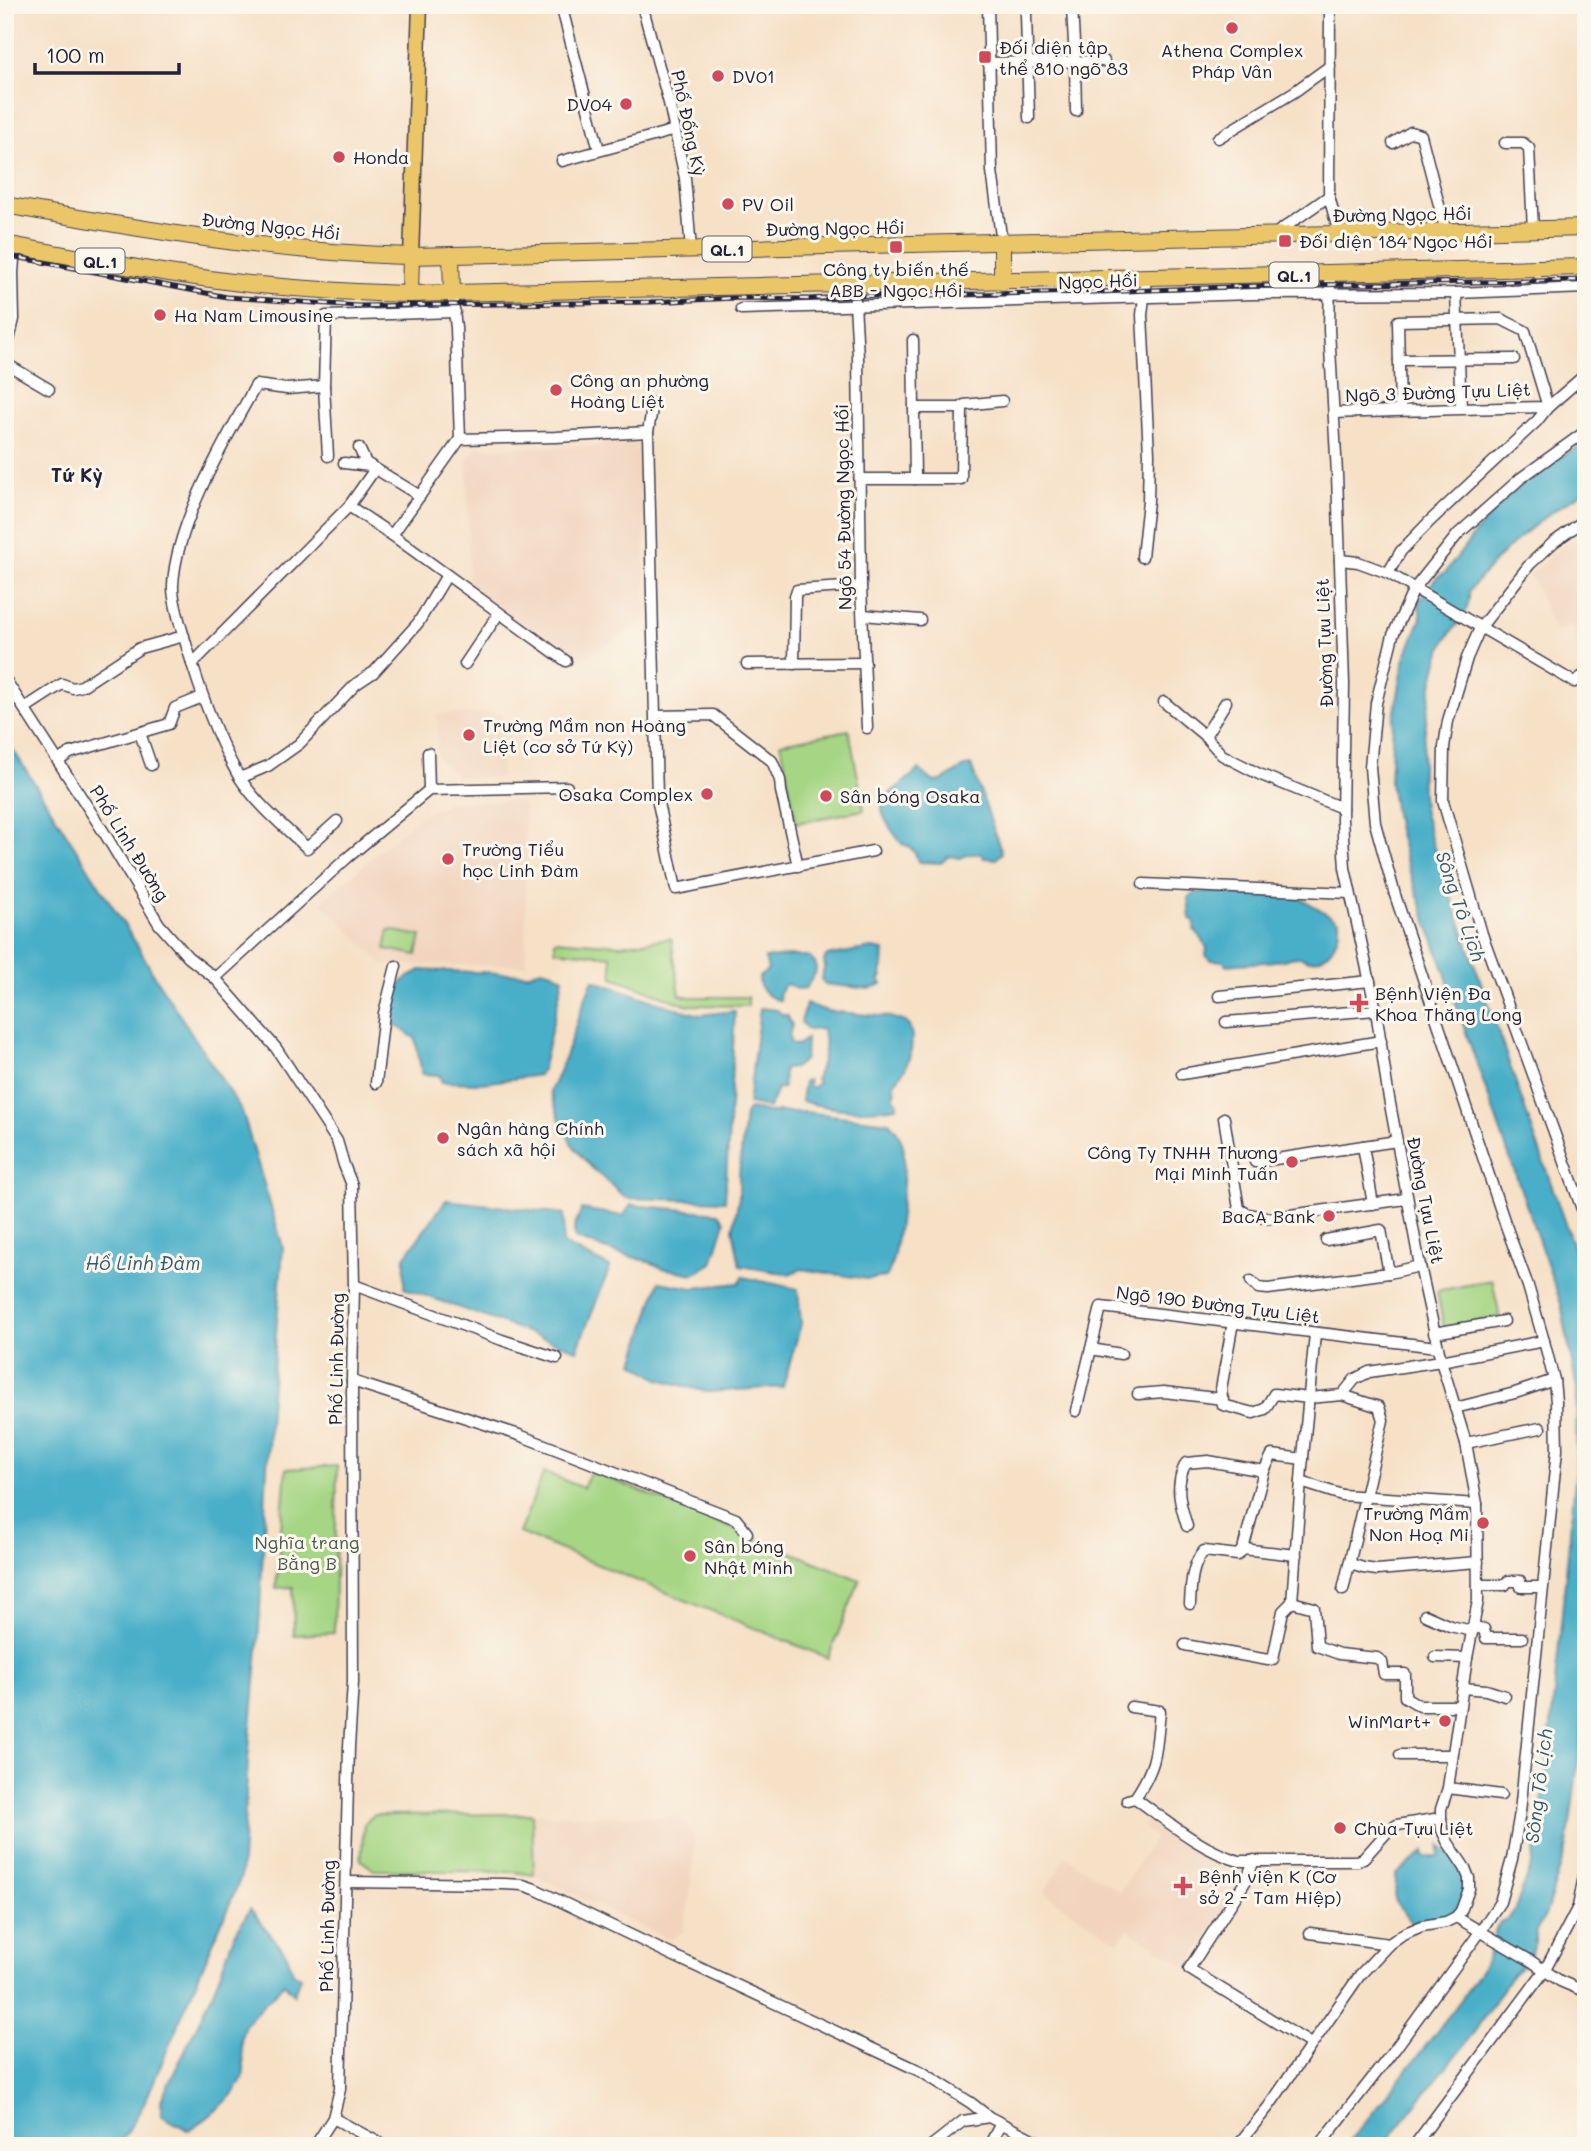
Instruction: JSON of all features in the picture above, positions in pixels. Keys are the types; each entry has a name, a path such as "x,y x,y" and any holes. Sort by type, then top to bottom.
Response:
{"highway":[{"name":"Đường Ngọc Hồi","path":"5,205 249,244 411,256 1586,229"},
{"path":"1002,243 1002,282"},
{"name":"QL.1","path":"10,245 248,284 410,295 1586,267"},
{"path":"451,255 452,294"},
{"path":"410,295 411,256"}],"main road":[{"path":"411,256 421,6"}],"street":[{"path":"561,5 599,150"},
{"name":"Phố Đống Kỳ","path":"642,5 685,178 691,250"},
{"path":"988,5 992,171 1002,243"},
{"path":"1330,5 1329,195 1339,234"},
{"path":"1072,7 1076,111"},
{"path":"1026,14 1029,117"},
{"path":"988,63 1104,61"},
{"path":"1218,138 1294,92 1330,66"},
{"path":"562,160 675,130"},
{"path":"1393,144 1411,131 1421,135 1446,232"},
{"path":"1505,144 1523,144 1528,148 1533,230"},
{"path":"1262,237 1278,233 1329,195"},
{"path":"5,357 14,319 9,272 10,245"},
{"name":"Đường Tựu Liệt","path":"1330,274 1328,293 1344,684 1343,846 1350,893 1376,1010 1406,1199 1437,1347 1466,1443 1477,1504 1478,1585 1474,1629 1441,1818"},
{"path":"1142,557 1148,501 1149,454 1142,314 1146,279"},
{"name":"Ngõ 54 Đường Ngọc Hồi","path":"854,285 867,728"},
{"name":"Ngọc Hồi","path":"741,309 1586,288"},
{"path":"1456,293 1461,408"},
{"path":"389,534 460,439 452,294"},
{"path":"328,456 324,386 326,316 455,312"},
{"name":"Ngõ 3 Đường Tựu Liệt","path":"1334,413 1548,407 1525,331 1502,319 1457,321"},
{"path":"1400,411 1397,322 1457,321"},
{"path":"914,341 915,479"},
{"path":"1399,360 1514,359"},
{"path":"5,363 50,388"},
{"path":"1388,573 1401,551 1430,521 1586,374"},
{"path":"324,386 287,389 257,385 198,497 180,546 173,586 202,697 240,778 272,817 307,848 337,821"},
{"path":"915,408 962,408 964,405 1002,401"},
{"path":"653,403 648,432 657,798 676,889 873,851"},
{"path":"860,479 961,479 962,408"},
{"path":"1318,2146 1486,1935 1500,1902 1512,1858 1520,1812 1557,1450 1554,1380 1544,1341 1528,1286 1395,895 1375,823 1370,767 1376,703 1393,635 1418,592 1458,534 1521,478 1586,431"},
{"path":"460,439 648,432"},
{"path":"359,449 370,466"},
{"path":"344,463 370,466 420,496"},
{"path":"192,664 349,506 370,466"},
{"path":"349,506 566,661"},
{"path":"1586,519 1554,542 1530,564 1476,625 1448,721 1444,747 1443,801 1482,934 1586,1220"},
{"path":"1340,560 1358,562 1388,573 1574,682 1586,674"},
{"path":"240,778 268,766 299,744 356,684 374,672 418,623 447,575"},
{"path":"794,664 794,596 797,590 861,586"},
{"path":"465,664 499,613"},
{"path":"863,615 920,620"},
{"path":"25,708 62,684 73,688 82,686 141,648 184,636"},
{"path":"747,664 865,663"},
{"name":"Phố Linh Đường","path":"5,679 159,924 188,957 215,978 276,1048 337,1141 352,1185 353,1682 340,2089 333,2118 315,2146"},
{"path":"58,761 70,753 169,724 175,708 202,697"},
{"path":"1164,702 1205,736 1222,755 1259,774 1342,808"},
{"path":"1205,736 1226,702"},
{"path":"656,716 713,715 772,761 780,780 798,866"},
{"path":"140,733 151,765"},
{"path":"428,754 429,790"},
{"path":"215,978 347,858 429,790 567,787"},
{"path":"1143,884 1350,893"},
{"path":"376,1083 384,1013 396,966"},
{"path":"1219,996 1370,981"},
{"path":"1226,1022 1376,1010"},
{"path":"1182,1074 1381,1041"},
{"path":"1224,1118 1239,1209 1248,1214 1269,1218 1406,1199"},
{"path":"1255,1162 1397,1141"},
{"path":"1363,1146 1373,1204"},
{"path":"1326,1240 1381,1230 1389,1273"},
{"path":"1251,1281 1258,1288 1268,1289 1389,1273 1420,1266"},
{"path":"354,1285 557,1358"},
{"name":"Ngõ 190 Đường Tựu Liệt","path":"1076,1411 1101,1307 1437,1347"},
{"path":"1434,1333 1504,1321"},
{"path":"1233,1322 1221,1389 1223,1405 1253,1413 1265,1409 1274,1394 1309,1398 1342,1395 1379,1407 1383,1420 1343,1590"},
{"path":"1185,1645 1273,1659 1283,1611 1292,1602 1315,1334"},
{"path":"1342,1395 1355,1378 1369,1371 1441,1361 1544,1341"},
{"path":"1091,1349 1121,1354"},
{"path":"1455,1408 1554,1380"},
{"path":"352,1381 569,1453 736,1519 747,1533"},
{"path":"1138,1394 1164,1392 1223,1399"},
{"path":"1466,1443 1541,1429"},
{"path":"1190,1604 1192,1577 1200,1555 1204,1551 1238,1555 1243,1549 1264,1471 1272,1455 1303,1459"},
{"path":"1187,1526 1177,1493 1186,1463 1208,1461 1264,1471"},
{"path":"1301,1482 1342,1495 1477,1504"},
{"path":"1243,1549 1296,1555"},
{"path":"1351,1564 1377,1570 1478,1562"},
{"path":"1478,1585 1505,1585 1508,1581 1520,1581 1521,1587 1542,1587"},
{"path":"1292,1602 1314,1608 1317,1646 1339,1654 1377,1658 1382,1661 1384,1674 1405,1674 1405,1697 1420,1706 1459,1706"},
{"path":"1425,1615 1450,1626 1485,1629 1486,1638 1522,1638"},
{"path":"1435,1657 1467,1658"},
{"path":"1463,1688 1486,1690 1505,1696"},
{"path":"1131,1707 1160,1711 1153,1766 1148,1779 1131,1799 1223,1856 1239,1861 1358,1861 1397,1825 1441,1818 1447,1841 1469,1878 1467,1900 1455,1917 1403,1934 1389,1944 1360,1975 1269,2106 1237,2146"},
{"path":"1400,1755 1452,1755"},
{"path":"1448,1788 1501,1795"},
{"path":"1254,1860 1247,1879 1189,1969 1311,2044"},
{"path":"1414,2146 1545,1970 1582,1908 1586,1866"},
{"path":"346,1882 504,1884 535,1889 922,2072 989,2117 1046,2146"},
{"path":"1455,1917 1560,1981 1586,1992"},
{"path":"1310,1933 1389,1944"},
{"path":"931,2146 963,2121 989,2117"},
{"path":"333,2118 385,2146"},
{"path":"989,2146 1001,2123"}],"shaded area":[{"path":"611,437 639,438 643,447 646,621 575,663 469,587 467,461 477,448 598,446"},
{"path":"1586,534 1584,662 1571,626 1555,631 1531,575 1564,544"},
{"name":"Trường Mầm non Hoàng Liệt (cơ sở Tứ Kỳ)","path":"502,713 501,778 457,777 437,757 437,714"},
{"name":"Trường Tiểu học Linh Đàm","path":"521,801 525,809 526,965 383,965 321,902 420,816 446,803"},
{"path":"532,1814 681,1817 695,1839 690,1895 683,1932 670,1940 534,1875"},
{"name":"Bệnh viện K (Cơ sở 2 - Tam Hiệp)","path":"1151,1814 1245,1879 1187,1967 1128,1929 1118,1942 1044,1893 1065,1856 1120,1892 1155,1837 1143,1827"}],"green space":[{"path":"849,730 864,810 796,823 781,743"},
{"path":"389,930 421,936 417,955 385,949"},
{"path":"671,938 680,995 748,997 748,1006 686,1005 613,977 611,956 555,950 555,940 620,945"},
{"path":"1492,1280 1500,1317 1444,1328 1437,1291"},
{"name":"Nghĩa trang Bằng B","path":"337,1466 334,1633 294,1635 293,1587 276,1588 286,1469"},
{"name":"Sân bóng Nhật Minh","path":"591,1471 860,1580 828,1658 519,1533 544,1472 583,1488"},
{"path":"532,1814 534,1875 515,1872 374,1870 361,1860 364,1824 374,1815"}],"water":[{"path":"1586,442 1586,491 1553,511 1522,535 1469,591 1467,608 1445,641 1432,684 1422,771 1423,808 1431,839 1586,1284 1586,1703 1567,1846 1545,1916 1535,1932 1535,1944 1524,1965 1511,1976 1475,2031 1383,2146 1346,2146 1418,2056 1482,1968 1495,1931 1514,1911 1532,1865 1545,1785 1576,1471 1577,1389 1561,1304 1408,867 1397,826 1390,783 1393,723 1404,661 1421,618 1419,605 1423,595 1437,577 1445,573 1503,501 1541,468"},
{"name":"Hồ Linh Đàm","path":"5,737 242,1111 283,1247 270,1408 258,1649 241,1877 145,2102 119,2146 5,2146"},
{"path":"971,765 1002,853 996,859 970,854 960,858 949,856 941,863 919,862 913,851 902,844 884,817 884,801 919,769 937,782"},
{"path":"1198,892 1266,893 1302,899 1339,921 1338,935 1328,953 1316,959 1296,957 1226,965 1224,961 1211,960 1206,956 1207,948 1194,930 1188,898"},
{"path":"872,948 884,950 882,977 879,979 882,984 870,989 824,984 821,979 826,956"},
{"path":"808,956 816,964 816,971 806,988 797,989 787,984 783,986 779,994 780,1001 762,990 759,977 768,970 765,958"},
{"path":"541,969 563,978 539,1075 483,1083 442,1082 439,1075 422,1074 415,1038 392,1024 395,994 403,981 420,970 528,974"},
{"path":"593,980 700,1015 735,1011 725,1201 626,1198 589,1165 571,1142 550,1091"},
{"path":"806,1004 827,1011 890,1017 906,1022 912,1036 911,1052 905,1069 893,1085 896,1091 893,1098 898,1102 897,1107 849,1110 801,1101 804,1081 808,1080 809,1087 818,1083 816,1079 824,1048 822,1029 808,1030 801,1022"},
{"path":"760,1008 777,1010 787,1015 792,1025 789,1036 791,1044 797,1045 806,1039 805,1059 794,1068 784,1069 783,1088 777,1089 769,1108 748,1104"},
{"path":"749,1109 805,1112 889,1122 894,1127 903,1146 904,1173 894,1254 886,1277 867,1279 801,1269 789,1274 740,1266 733,1229 739,1197 745,1114"},
{"path":"446,1200 564,1214 563,1244 610,1267 577,1350 404,1288 405,1257"},
{"path":"631,1205 719,1213 725,1222 712,1263 694,1274 662,1268 575,1238 574,1228 582,1209 623,1216"},
{"path":"743,1277 798,1289 801,1324 783,1387 707,1392 659,1379 634,1363 659,1282 693,1288 739,1283"},
{"path":"1440,1846 1459,1864 1468,1889 1453,1915 1413,1924 1395,1901 1396,1875 1424,1852 1424,1857 1439,1857"},
{"path":"250,1909 287,1955 293,1973 300,1977 294,1994 284,1983 247,2022 241,2037 244,2066 239,2085 225,2103 190,2131 162,2116 161,2100 213,1992 234,1936"}],"railway":[{"path":"5,255 227,297 359,306 650,302 735,298 810,299 1255,286 1586,280"}],"place":[{"name":"Athena Complex Pháp Vân","path":"1232,28"},
{"name":"Đối diện tập thể 810 ngõ 83","path":"985,57"},
{"name":"DV01","path":"718,76"},
{"name":"DV04","path":"626,104"},
{"name":"Honda","path":"339,157"},
{"name":"PV Oil","path":"728,204"},
{"name":"Đối diện 184 Ngọc Hồi","path":"1285,241"},
{"name":"Công ty biến thế ABB - Ngọc Hồi","path":"896,247"},
{"name":"Ha Nam Limousine","path":"160,315"},
{"name":"Công an phường Hoàng Liệt","path":"556,390"},
{"name":"Trường Mầm non Hoàng Liệt (cơ sở Tứ Kỳ)","path":"469,735"},
{"name":"Osaka Complex","path":"707,794"},
{"name":"Sân bóng Osaka","path":"826,796"},
{"name":"Trường Tiểu học Linh Đàm","path":"448,859"},
{"name":"Bệnh Viện Đa Khoa Thăng Long","path":"1359,1003"},
{"name":"Ngân hàng Chính sách xã hội","path":"443,1138"},
{"name":"Công Ty TNHH Thương Mại Minh Tuấn","path":"1292,1162"},
{"name":"BacA Bank","path":"1329,1216"},
{"name":"Trường Mầm Non Hoạ Mi","path":"1483,1523"},
{"name":"Sân bóng Nhật Minh","path":"690,1556"},
{"name":"WinMart+","path":"1445,1721"},
{"name":"Chùa Tựu Liệt","path":"1340,1828"},
{"name":"Bệnh viện K (Cơ sở 2 - Tam Hiệp)","path":"1183,1886"}],"district":[{"name":"Tứ Kỳ","path":"77,474"}],"water label":[{"name":"Sông Tô Lịch","path":"1461,906"},
{"name":"Sông Tô Lịch","path":"1538,1786"}]}
